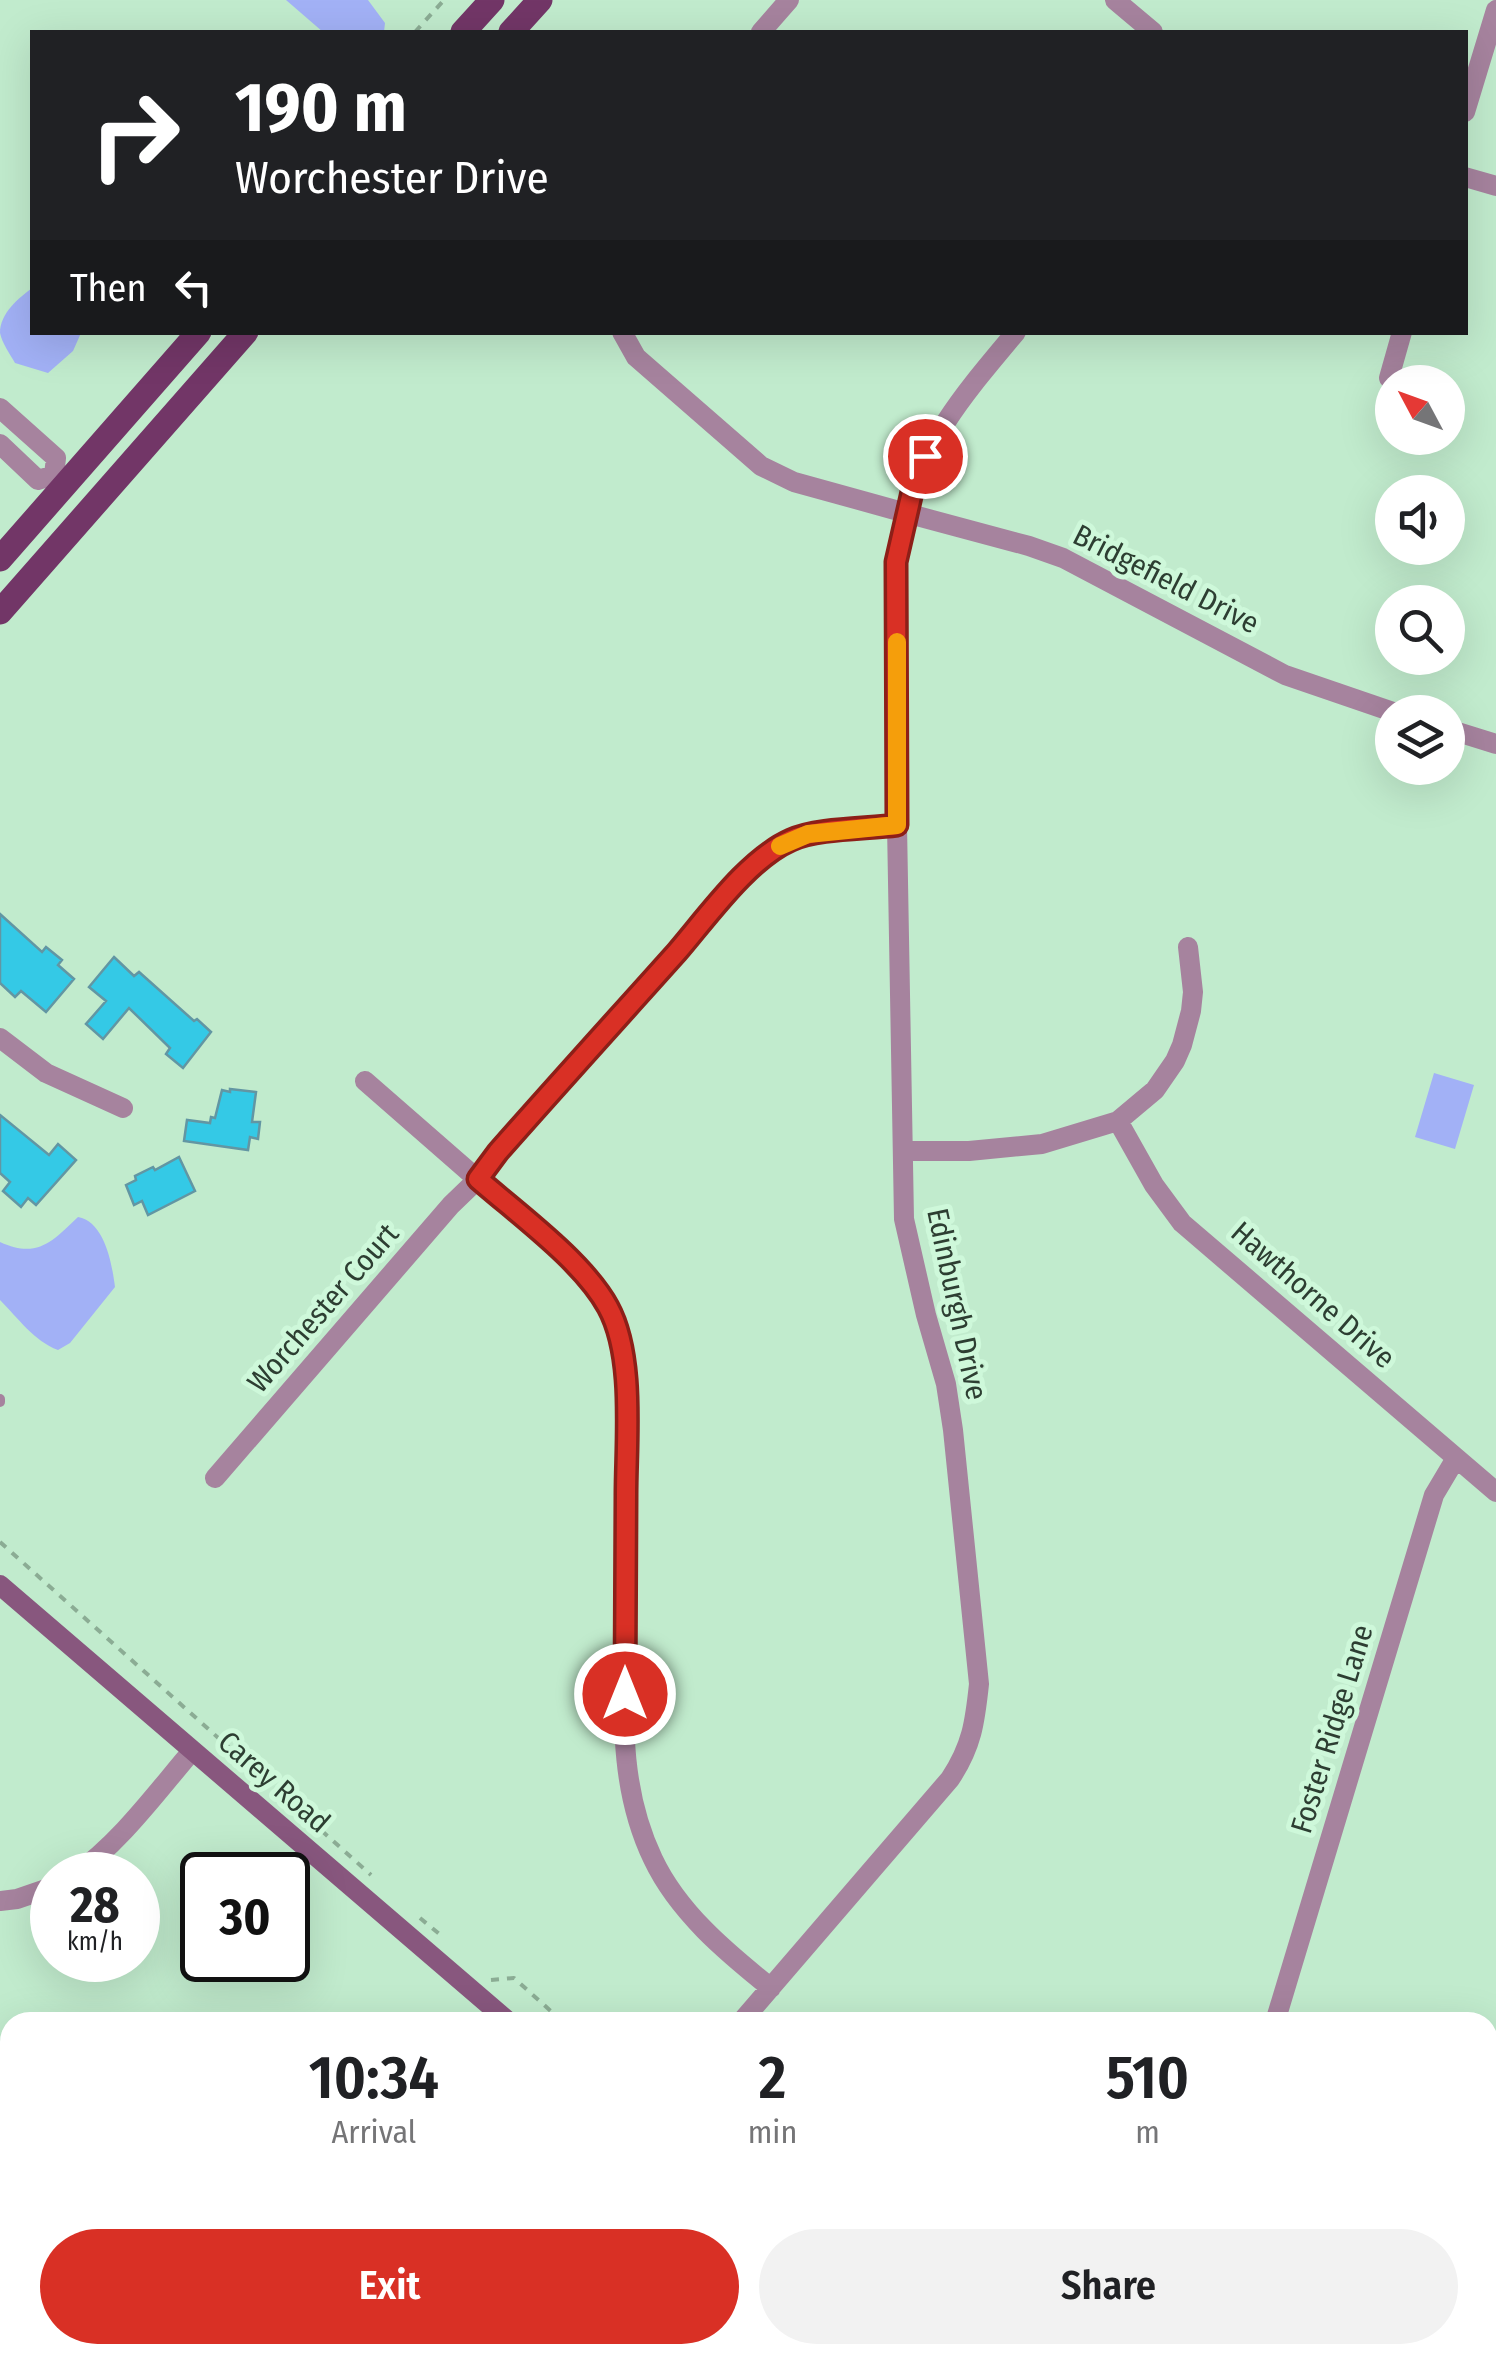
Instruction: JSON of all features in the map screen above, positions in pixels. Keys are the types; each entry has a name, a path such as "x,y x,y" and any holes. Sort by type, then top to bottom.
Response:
{"main road":[{"path":"466,30 492,0"},
{"path":"513,30 540,0"},
{"path":"0,559 60,480 197,335"},
{"path":"0,612 243,335"}],"street":[{"path":"763,30 788,0"},
{"path":"1115,0 1151,30"},
{"path":"1468,102 1496,10"},
{"path":"1468,177 1496,186"},
{"name":"Bridgefield Drive","path":"624,335 636,357 761,466 794,482 1063,558 1285,674 1375,705"},
{"name":"Edinburgh Drive","path":"750,2012 950,1779 964,1759 976,1716 979,1684 953,1430 946,1384 904,1219 896,562 914,484 925,456 962,396 1013,335"},
{"path":"1392,365 1401,335"},
{"path":"0,408 56,458 60,480 91,508"},
{"path":"0,444 38,480 60,480"},
{"path":"1465,734 1496,744"},
{"name":"Worchester Court","path":"215,1478 738,882 788,841 808,834 897,825"},
{"path":"903,1151 969,1151 1042,1144 1118,1121 1154,1090 1182,1045 1193,992 1188,946"},
{"path":"0,1038 46,1073 123,1108"},
{"path":"365,1081 578,1267 609,1309 620,1336 625,1368 624,1746 634,1815 654,1862 688,1911 771,1988"},
{"name":"Hawthorne Drive","path":"1118,1121 1154,1185 1182,1223 1496,1492"},
{"name":"Foster Ridge Lane","path":"1278,2012 1434,1495 1456,1458"},
{"name":"Carey Road","path":"0,1585 497,2012"},
{"path":"102,1852 192,1750"},
{"path":"0,1901 30,1894"}],"path":[{"path":"417,30 444,0"},
{"path":"0,1542 374,1877"},
{"path":"417,1916 452,1946"},
{"path":"490,1980 514,1978 553,2012"}],"water":[{"path":"286,0 368,0 385,23 384,30 321,30"},
{"path":"30,290 30,335 80,335 73,351 48,373 15,363 4,345 1,326 16,301"},
{"path":"1434,1073 1474,1085 1455,1149 1415,1137"},
{"path":"78,1217 87,1220 101,1235 115,1287 70,1343 58,1350 34,1335 0,1300 0,1242 34,1248 52,1240"}],"building":[{"path":"0,914 42,952 46,947 62,960 58,965 74,979 46,1012 21,991 15,997 0,983"},
{"path":"114,957 134,976 139,972 211,1032 183,1068 166,1054 170,1048 129,1008 103,1039 86,1024 106,1001 89,987"},
{"path":"222,1090 256,1092 252,1122 260,1122 258,1139 250,1137 248,1150 184,1141 187,1120 210,1123"},
{"path":"0,1115 49,1155 58,1144 76,1160 36,1205 28,1198 21,1207 3,1191 10,1182 0,1173"},
{"path":"179,1157 195,1191 148,1215 142,1201 134,1205 126,1185 136,1180 135,1176"}],"slow traffic":[{"path":"780,846 808,834 897,825 897,642"}],"route":[{"path":"625,1694 626,1433 625,1368 620,1336 609,1309 578,1267 478,1179 751,868 788,841 808,834 897,825 896,562 912,492 925,456"}]}
